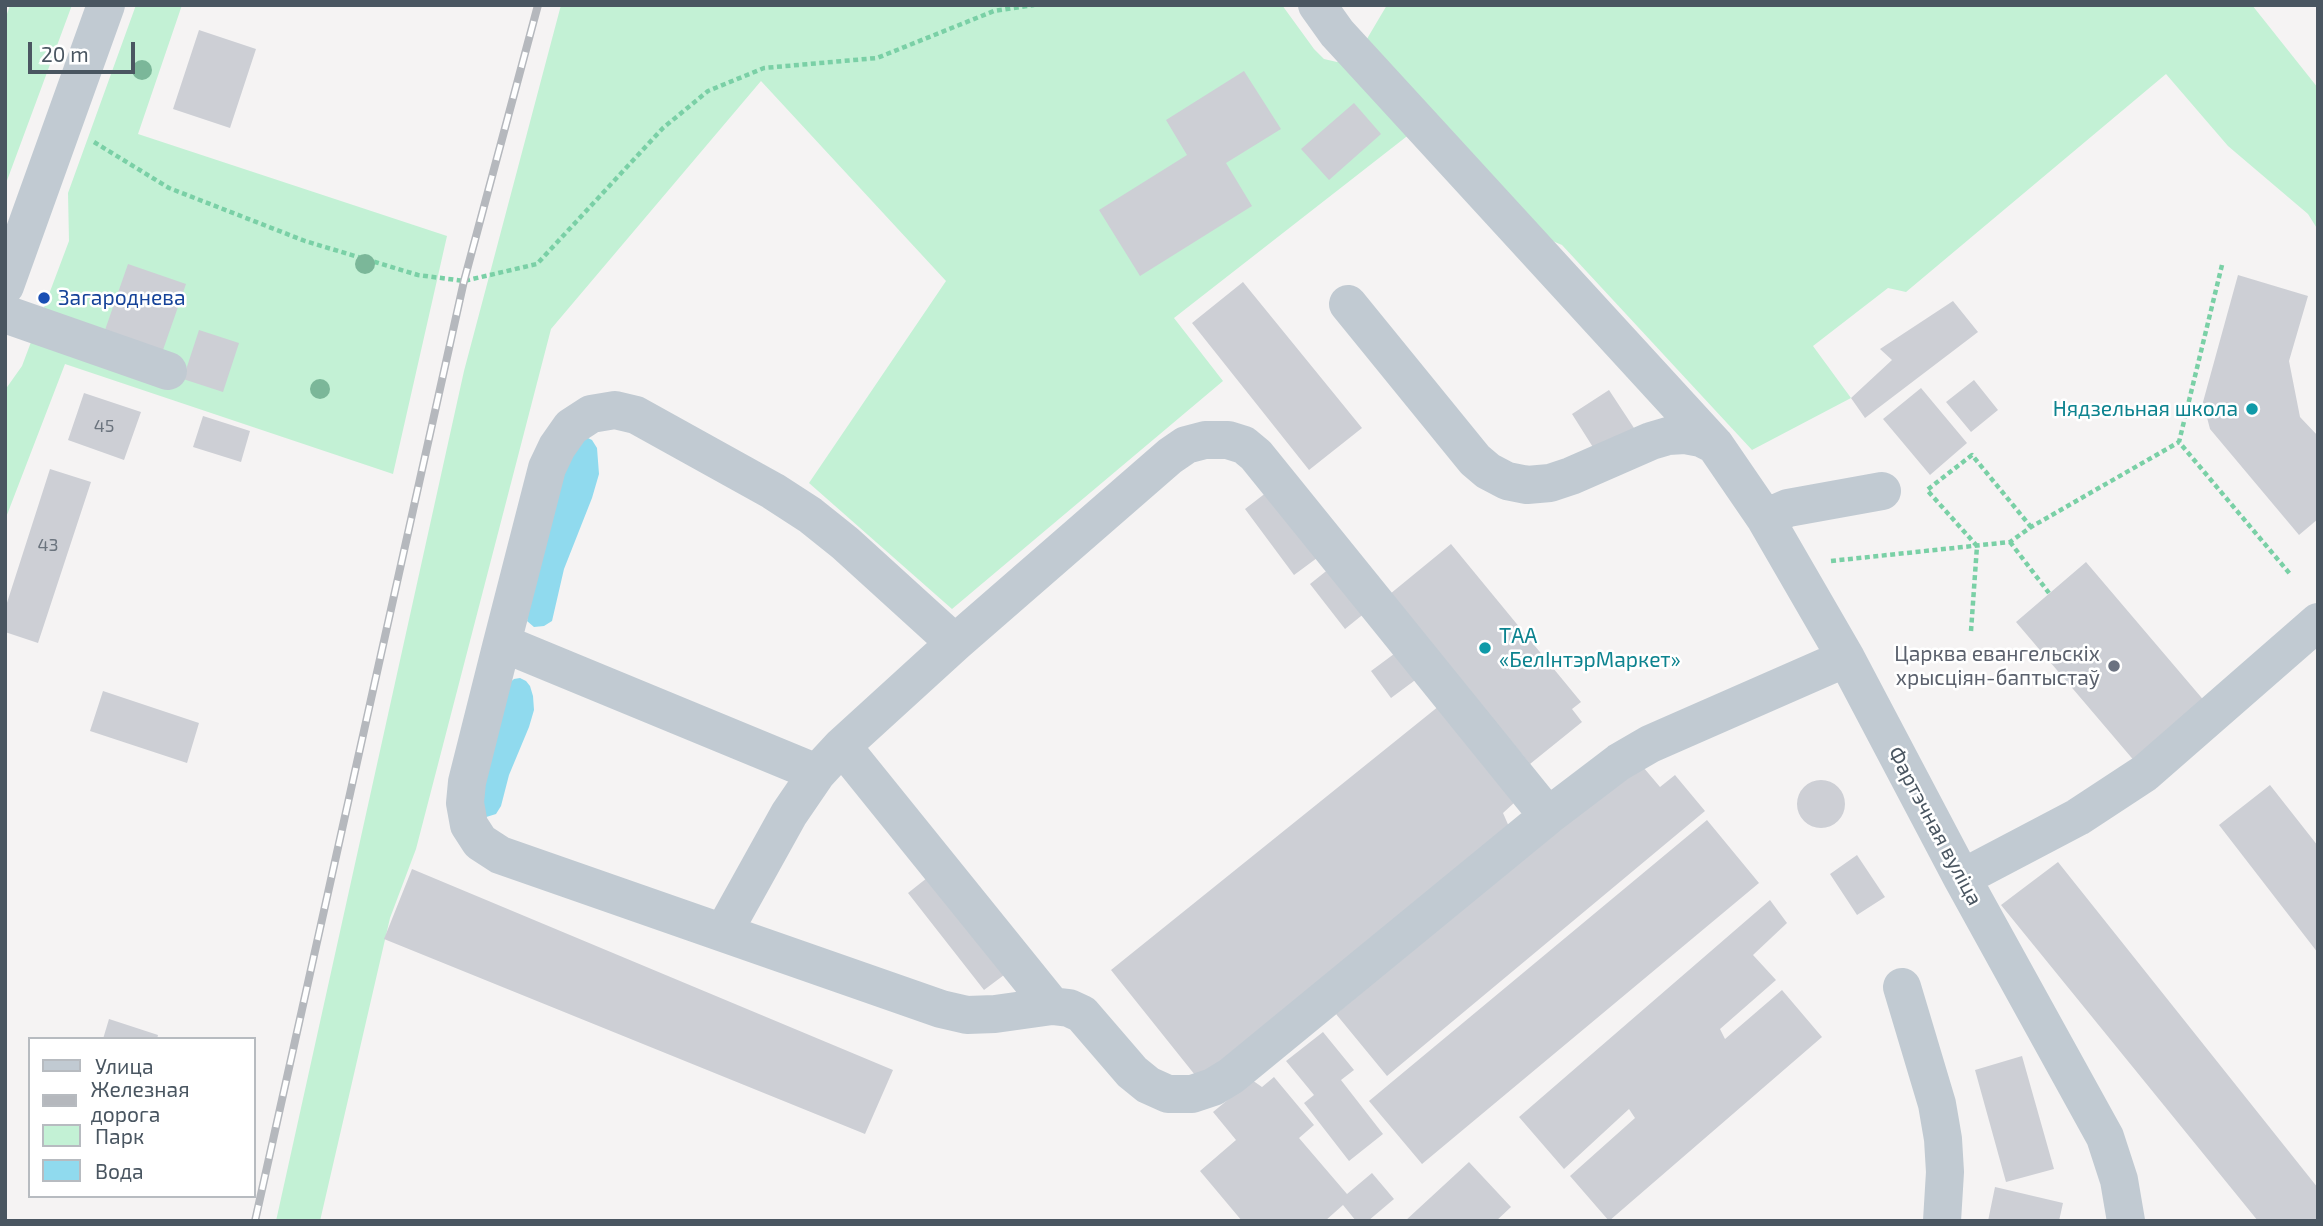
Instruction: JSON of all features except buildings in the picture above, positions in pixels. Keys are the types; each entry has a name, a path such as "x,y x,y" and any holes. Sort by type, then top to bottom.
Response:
{"street":[{"path":"5,286 106,5"},
{"name":"Фартэчная вуліца","path":"1317,5 1337,33 1716,445 1765,517 1846,658 1962,878 2105,1137 2119,1180 2126,1221"},
{"path":"1348,304 1475,460 1507,481 1527,485 1550,483 1668,436 1701,438 1716,445"},
{"path":"5,314 168,371"},
{"path":"955,643 845,543 810,515 773,491 636,415 615,410 590,414 571,427 547,468 467,782 465,803 469,825 480,842 500,855 954,1012 995,1014 1052,1006 1069,1008 1082,1014 1132,1072 1148,1085 1168,1094 1192,1094 1213,1087 1231,1076 1548,816 1619,762 1650,744 1846,658"},
{"path":"724,932 789,814 817,773 842,746 955,643 1170,456 1186,446 1205,440 1228,440 1244,445 1256,455 1548,816"},
{"path":"1765,517 1788,508 1882,491"},
{"path":"1962,878 2078,817 2145,773 2318,622"},
{"path":"502,643 817,773"},
{"path":"842,746 1052,1006"},
{"path":"1902,987 1937,1104 1943,1139 1945,1172 1941,1221"}],"path":[{"path":"64,123 169,188 305,241 418,275 464,281 537,264 663,128 708,91 764,68 877,58 994,11 1034,5"},
{"path":"1795,569 1810,564 2010,542 2031,527 2179,442 2222,265"},
{"path":"2179,442 2290,574"},
{"path":"1971,631 1977,546 1927,490 1972,455 2031,527"},
{"path":"2010,542 2049,593"}],"green space":[{"path":"10,5 72,5 5,186 5,20"},
{"path":"136,5 182,5 138,134 447,236 393,474 65,364 5,520 5,390 22,366 69,241 68,193"},
{"path":"561,5 1282,5 1314,49 1324,59 1337,62 1349,60 1358,54 1387,5 2252,5 2318,88 2318,230 2308,214 2228,146 2166,74 1906,292 1888,288 1813,346 1851,398 1752,450 1562,245 1550,240 1431,114 1406,137 1174,318 1223,381 952,609 809,483 946,281 761,81 551,329 416,849 390,918 320,1221 276,1221 464,371"}],"water":[{"path":"584,436 592,440 597,448 599,474 564,569 552,621 544,626 534,627 527,621 550,483"},
{"path":"520,678 530,686 534,710 509,775 501,806 496,814 483,818 476,784 507,685"}],"railway":[{"path":"255,1221 464,281 538,5"}],"place":[{"name":"Загароднева","path":"44,298"},
{"name":"Нядзельная школа","path":"2252,409"},
{"name":"ТАА «БелІнтэрМаркет»","path":"1485,648"},
{"name":"Царква евангельскіх хрысціян-баптыстаў","path":"2114,666"}]}
